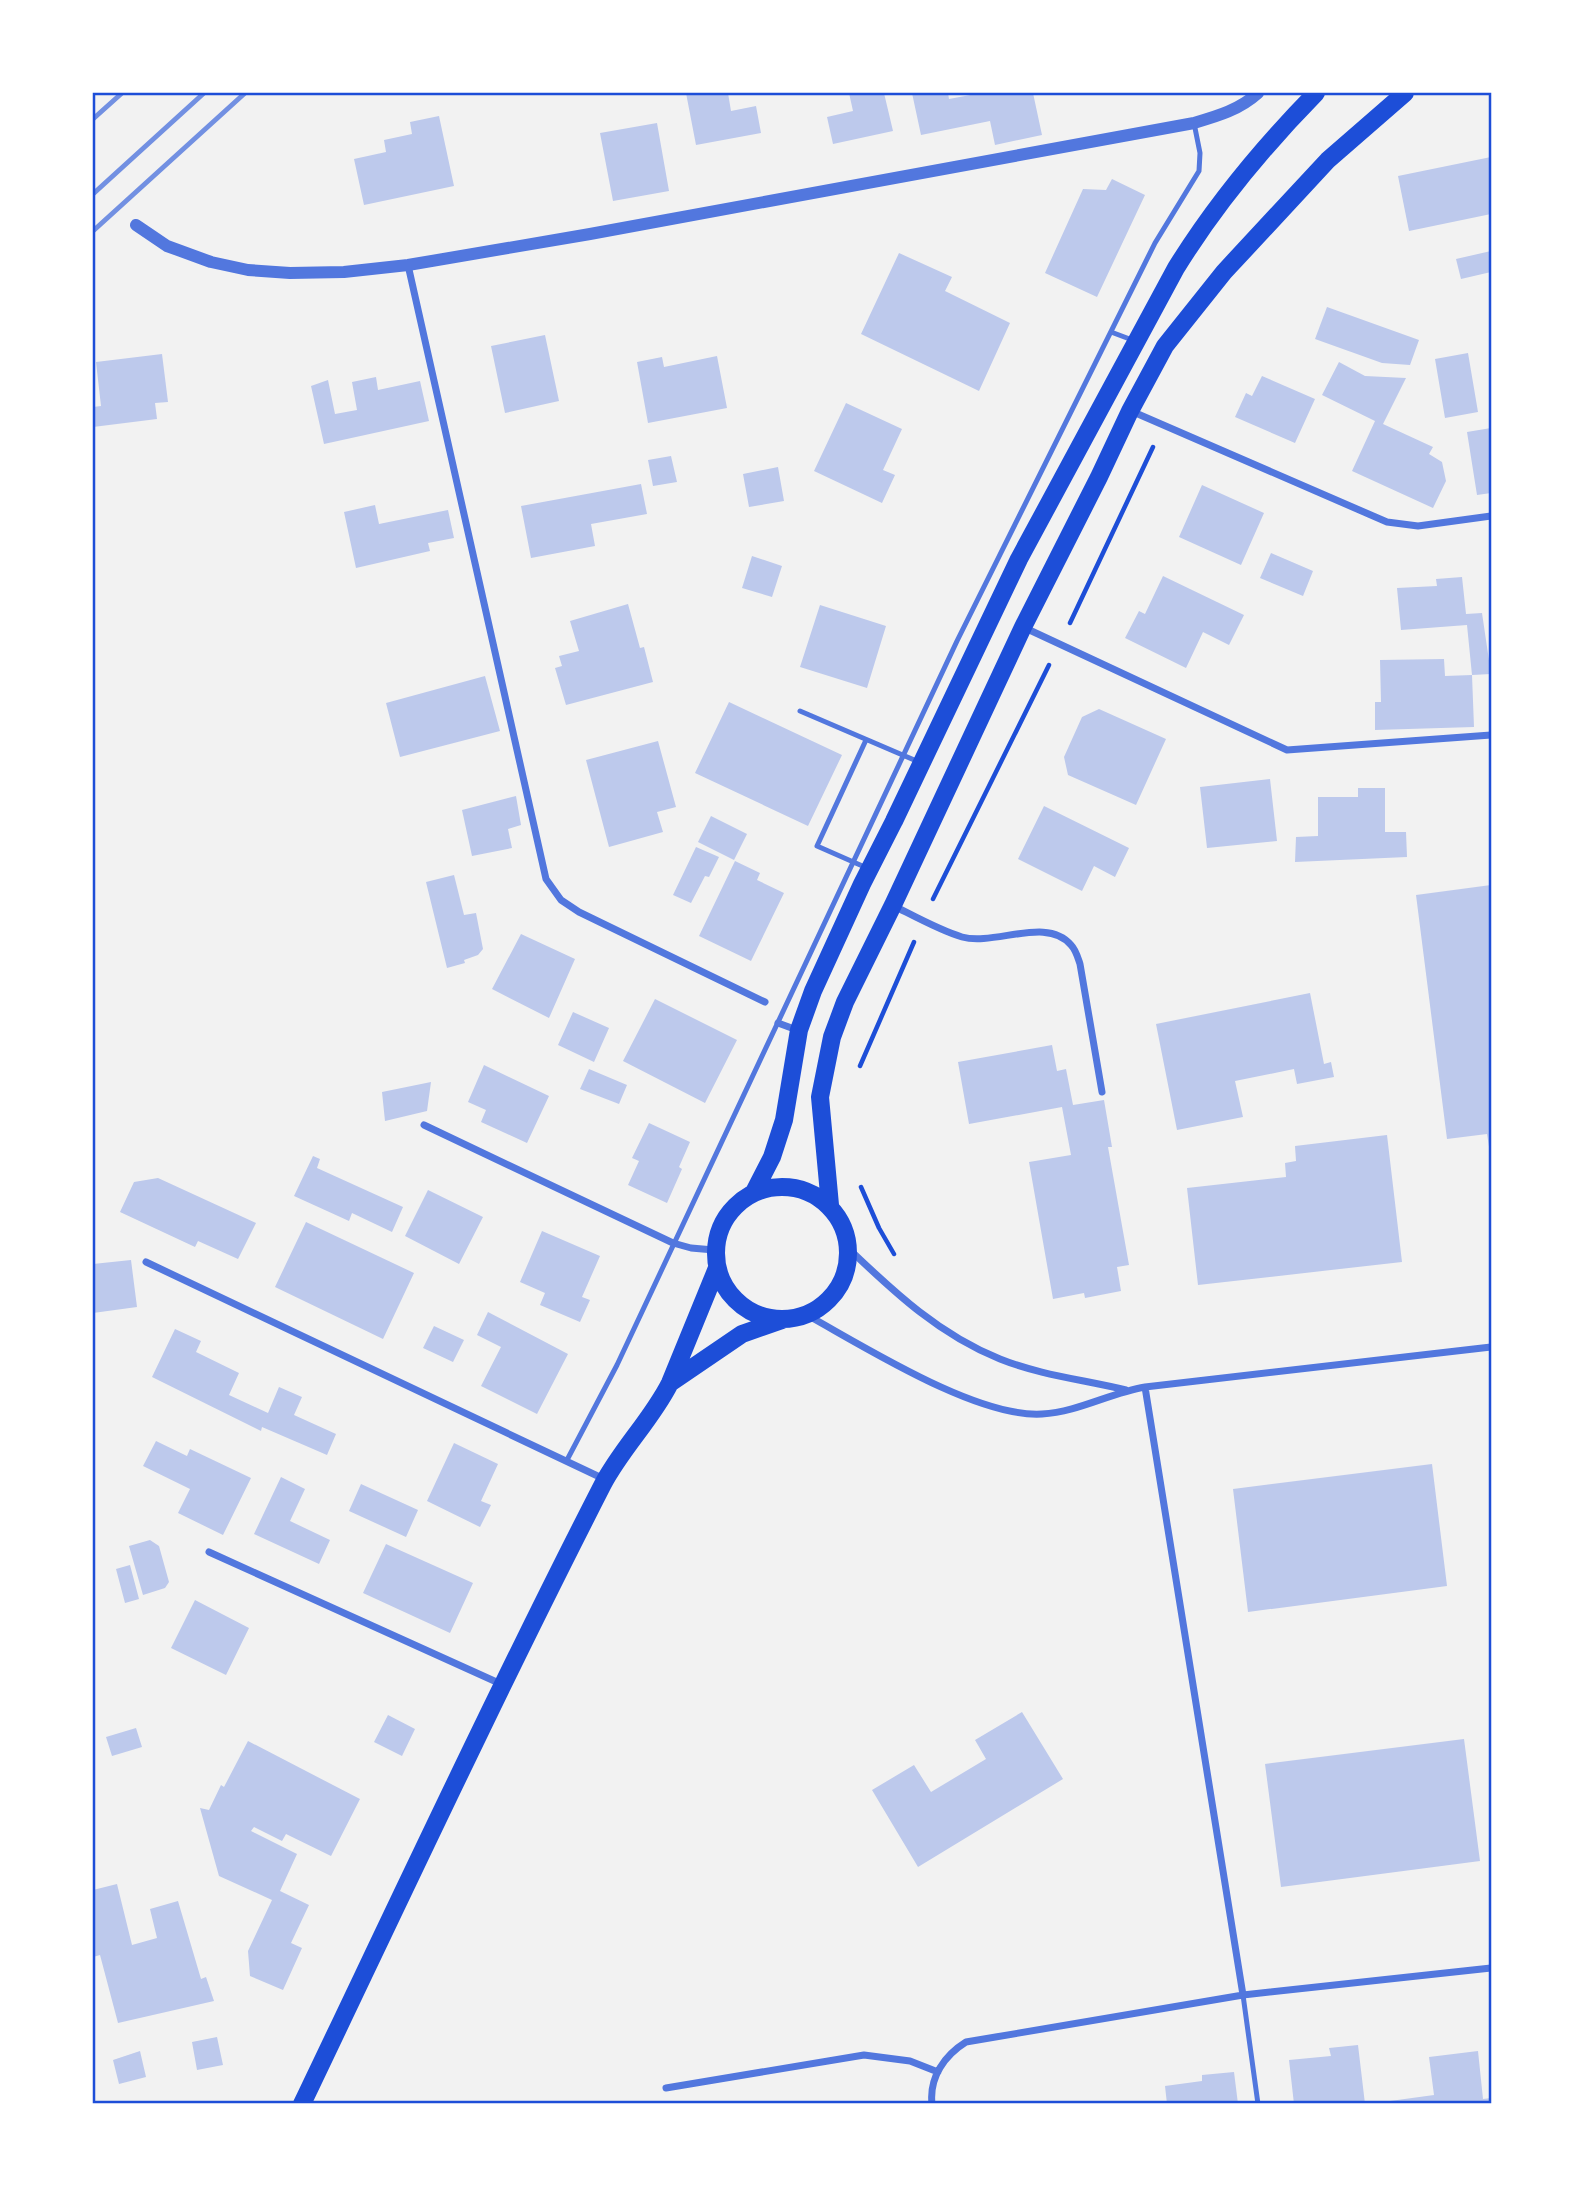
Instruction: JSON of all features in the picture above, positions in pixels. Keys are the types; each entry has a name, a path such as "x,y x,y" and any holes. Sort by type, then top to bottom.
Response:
{"main road":[{"path":"783,1320 753,1313 730,1295 717,1268 713,1250 728,1213 754,1192 772,1157 784,1120 799,1030 861,866 922,764 1019,559 1176,268 1200,230 1290,119 1316,93"},
{"path":"830,1205 820,1097 832,1037 845,1002 1023,627 1130,411 1166,346 1224,272 1328,160 1405,93"},
{"path":"670,1382 742,1334 807,1315 830,1300 845,1277 849,1249 844,1225 830,1205 807,1190 780,1186 754,1192"},
{"path":"302,2104 501,1684 606,1480 670,1382 717,1268"}],"street":[{"path":"136,225 167,246 211,262 248,270 304,274 408,265 1194,123 1221,116 1242,106 1258,93"},
{"path":"408,265 546,879 561,900 579,912 765,1002"},
{"path":"1130,411 1387,522 1418,526 1491,516"},
{"path":"1023,627 1287,750 1491,735"},
{"path":"893,905 962,937 979,939 1039,931 1060,934 1073,946 1080,964 1102,1092"},
{"path":"778,1023 799,1030"},
{"path":"424,1125 673,1243 713,1250"},
{"path":"849,1249 909,1306 960,1340 1002,1360 1126,1390"},
{"path":"146,1262 606,1480"},
{"path":"807,1315 956,1394 1013,1412 1042,1414 1071,1410 1126,1390 1145,1387 1491,1347"},
{"path":"1145,1387 1243,1995"},
{"path":"209,1552 501,1684"},
{"path":"932,2104 934,2080 938,2072 951,2051 967,2042 1243,1995 1491,1968"},
{"path":"666,2088 864,2055 910,2061 938,2072"}],"lane":[{"path":"567,1460 617,1365 778,1023 861,866 903,756 1155,243 1199,170 1200,153 1194,123"},
{"path":"1111,332 1138,342"},
{"path":"800,711 922,764"},
{"path":"861,866 817,846 866,740"},
{"path":"1243,1995 1258,2104"}],"path":[{"path":"858,1075 923,920 1060,644 1163,424"},
{"path":"857,1176 879,1228 896,1257"}],"building":[{"path":"686,93 728,93 731,111 756,106 761,133 696,145"},
{"path":"849,93 884,93 893,131 833,144 827,117 853,111"},
{"path":"912,93 948,93 949,99 981,93 1033,93 1042,135 995,145 990,121 921,135"},
{"path":"439,116 454,186 364,205 354,159 386,152 384,140 412,134 410,122"},
{"path":"657,123 669,191 613,201 600,133"},
{"path":"1491,157 1491,214 1409,231 1398,176"},
{"path":"1112,179 1145,195 1097,297 1045,273 1083,189 1106,190"},
{"path":"1491,251 1491,272 1461,279 1456,259"},
{"path":"899,253 952,277 945,291 1010,323 979,391 861,334"},
{"path":"1327,307 1419,340 1410,365 1382,363 1315,339"},
{"path":"545,335 559,401 505,413 491,346"},
{"path":"1468,353 1478,412 1445,418 1435,359"},
{"path":"162,354 168,402 155,403 157,419 93,427 93,407 101,406 96,362"},
{"path":"717,356 727,408 648,423 637,362 662,357 664,367"},
{"path":"1339,362 1365,376 1406,378 1383,424 1433,447 1429,454 1442,462 1446,481 1433,508 1352,471 1375,421 1322,395"},
{"path":"1262,376 1315,399 1295,443 1235,417 1246,393 1252,396"},
{"path":"376,377 378,390 420,381 429,421 324,444 311,386 328,380 335,414 357,410 352,382"},
{"path":"846,403 902,429 883,470 895,475 882,503 814,471"},
{"path":"1491,428 1491,493 1477,495 1467,432"},
{"path":"671,456 677,482 653,486 648,460"},
{"path":"778,467 784,501 749,507 743,474"},
{"path":"641,484 647,514 591,524 595,546 531,558 521,506"},
{"path":"1202,485 1264,513 1241,565 1179,537"},
{"path":"375,505 379,524 448,510 454,538 428,543 430,551 356,568 344,512"},
{"path":"1271,553 1313,571 1303,596 1260,578"},
{"path":"752,556 782,566 772,597 742,588"},
{"path":"1163,576 1244,615 1229,645 1203,632 1186,668 1125,638 1139,611 1145,614"},
{"path":"1462,577 1466,614 1482,613 1491,674 1472,675 1467,625 1401,630 1397,588 1437,586 1436,579"},
{"path":"628,604 640,648 644,647 653,682 566,705 555,668 562,666 559,656 579,651 570,621"},
{"path":"820,605 886,626 867,688 800,667"},
{"path":"1444,659 1445,676 1472,675 1474,727 1375,730 1375,702 1381,702 1380,660"},
{"path":"485,676 500,731 400,757 386,703"},
{"path":"729,702 842,755 808,826 695,773"},
{"path":"1099,709 1166,739 1136,805 1068,775 1064,757 1082,717"},
{"path":"658,741 676,807 657,812 663,832 609,847 586,760"},
{"path":"1270,779 1277,841 1207,848 1200,787"},
{"path":"1358,788 1385,788 1385,832 1406,832 1407,857 1295,862 1296,837 1318,836 1318,797 1358,797"},
{"path":"516,796 521,825 508,829 512,848 472,856 462,810"},
{"path":"1044,806 1129,848 1115,877 1094,866 1082,891 1018,859"},
{"path":"711,816 747,834 734,860 698,842"},
{"path":"696,847 719,857 691,903 673,895"},
{"path":"735,861 760,873 757,880 784,893 751,961 699,936"},
{"path":"454,875 464,915 476,913 483,949 478,955 464,960 465,963 447,968 426,882"},
{"path":"1491,885 1490,1153 1487,1134 1447,1139 1416,895"},
{"path":"521,934 575,959 549,1018 492,989"},
{"path":"1310,993 1324,1064 1331,1062 1334,1077 1297,1084 1294,1069 1235,1081 1243,1117 1177,1130 1156,1024"},
{"path":"655,999 737,1040 705,1103 623,1061"},
{"path":"573,1012 609,1028 594,1062 558,1045"},
{"path":"1052,1045 1057,1071 1066,1069 1073,1105 1104,1100 1112,1147 1108,1147 1129,1265 1117,1267 1121,1291 1085,1298 1084,1293 1053,1299 1029,1162 1071,1155 1062,1107 969,1124 958,1062"},
{"path":"484,1065 549,1096 527,1143 481,1122 486,1110 468,1102"},
{"path":"589,1069 627,1085 619,1104 580,1089"},
{"path":"431,1082 427,1111 385,1121 382,1092"},
{"path":"649,1123 690,1142 667,1203 628,1185 639,1161 632,1158"},
{"path":"1387,1135 1402,1262 1198,1285 1187,1188 1286,1177 1285,1163 1296,1161 1295,1146"},
{"path":"313,1156 320,1159 317,1168 403,1207 392,1232 352,1213 349,1221 294,1196"},
{"path":"158,1178 256,1223 238,1259 198,1241 195,1247 120,1212 134,1182"},
{"path":"428,1190 483,1217 459,1264 405,1236"},
{"path":"306,1222 414,1273 383,1339 275,1287"},
{"path":"542,1231 600,1256 582,1297 590,1300 580,1322 540,1305 545,1293 520,1282"},
{"path":"131,1260 137,1307 93,1313 93,1264"},
{"path":"488,1312 568,1354 537,1414 481,1386 501,1347 477,1335"},
{"path":"434,1326 464,1340 453,1362 423,1348"},
{"path":"175,1329 201,1341 196,1352 239,1373 229,1395 268,1413 279,1387 302,1397 294,1415 336,1434 327,1455 262,1427 261,1431 152,1377"},
{"path":"156,1441 187,1456 190,1449 251,1478 223,1535 178,1513 190,1489 143,1466"},
{"path":"454,1443 498,1464 481,1501 491,1505 480,1527 427,1501"},
{"path":"1432,1464 1447,1586 1248,1612 1233,1489"},
{"path":"281,1477 305,1489 290,1521 330,1540 319,1564 254,1534"},
{"path":"361,1484 418,1510 406,1537 349,1511"},
{"path":"150,1540 159,1546 169,1582 165,1588 143,1595 129,1546"},
{"path":"386,1544 473,1583 450,1633 363,1593"},
{"path":"130,1565 139,1599 125,1603 116,1569"},
{"path":"195,1600 249,1628 226,1675 171,1648"},
{"path":"1022,1712 1063,1779 918,1867 872,1790 914,1765 931,1792 986,1759 975,1740"},
{"path":"388,1715 415,1729 402,1756 374,1742"},
{"path":"136,1728 142,1747 112,1756 106,1737"},
{"path":"1464,1739 1480,1861 1281,1887 1265,1764"},
{"path":"248,1741 360,1799 331,1856 286,1834 282,1841 254,1827 251,1831 297,1854 280,1891 309,1905 291,1943 302,1948 283,1990 250,1976 248,1951 272,1900 219,1876 200,1808 209,1810"},
{"path":"117,1884 132,1945 157,1938 150,1909 178,1901 201,1979 206,1977 214,2001 118,2023 100,1955 93,1957 93,1890"},
{"path":"217,2037 223,2065 197,2070 192,2042"},
{"path":"1358,2045 1365,2104 1294,2104 1289,2060 1331,2056 1329,2048"},
{"path":"140,2051 146,2077 119,2084 113,2060"},
{"path":"1478,2051 1483,2099 1491,2098 1491,2104 1368,2104 1434,2095 1429,2057"},
{"path":"1234,2072 1238,2104 1167,2104 1165,2086 1202,2081 1202,2075"}],"railway":[{"path":"93,119 122,93"},
{"path":"93,194 204,93"},
{"path":"93,231 245,93"}]}
